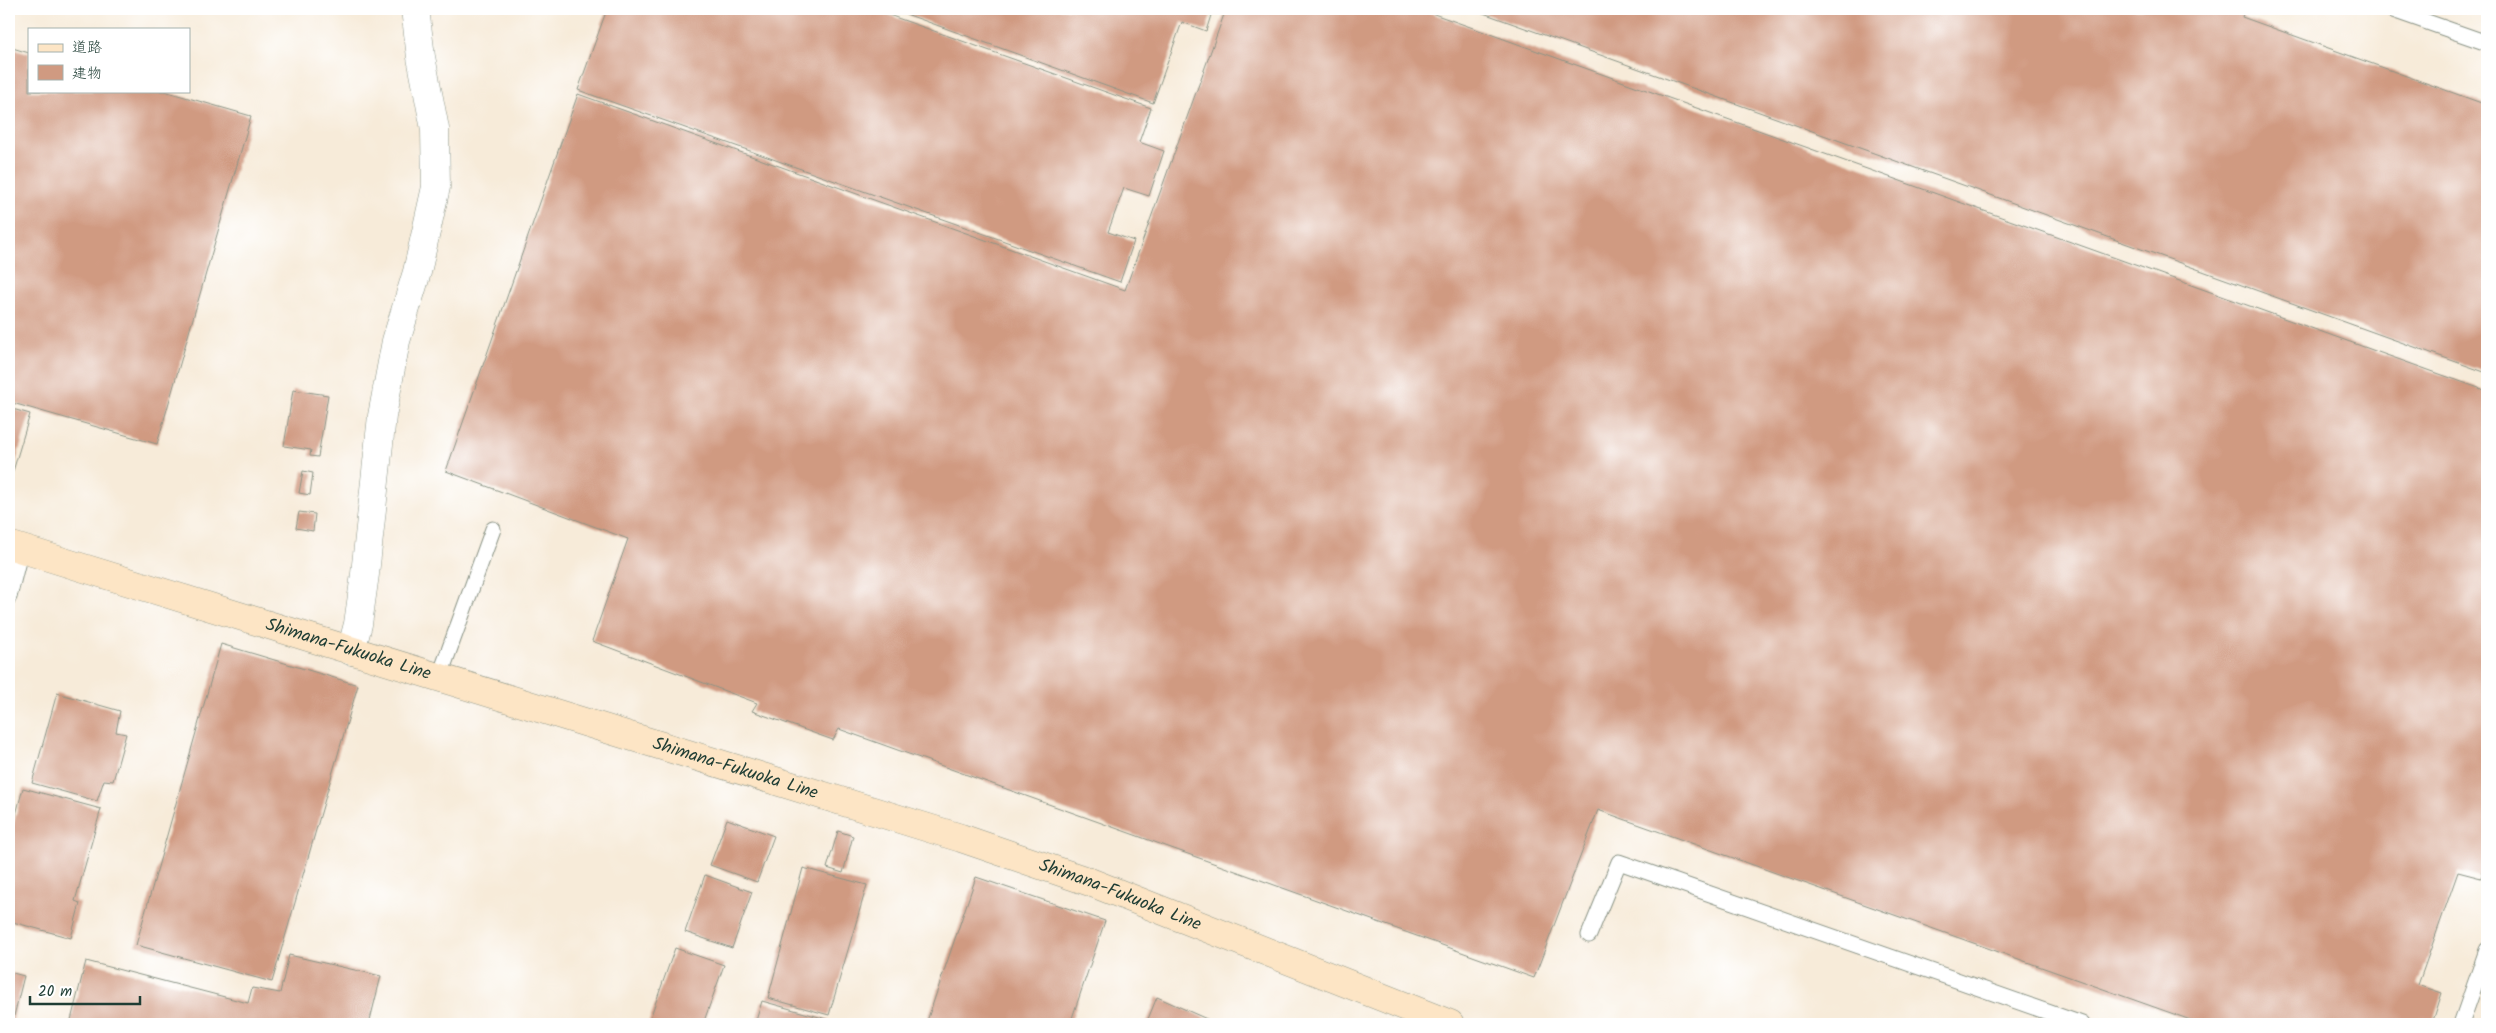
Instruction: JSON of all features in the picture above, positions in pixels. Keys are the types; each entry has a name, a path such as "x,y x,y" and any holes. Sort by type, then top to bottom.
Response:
{"main road":[{"name":"Shimana-Fukuoka Line","path":"15,547 961,838 1090,882 1450,1024"}],"street":[{"path":"351,651 358,624 365,574 382,416 396,341 417,272 436,187 435,129 421,57 415,9"}],"lane":[{"path":"2390,9 2487,43"},
{"path":"439,678 492,529"},
{"path":"9,597 15,547"},
{"path":"1590,935 1619,862 2082,1024"},
{"path":"2461,1024 2487,950"}],"building":[{"path":"607,9 872,9 1151,108 1139,142 1164,151 1149,196 1124,188 1108,232 1134,241 1120,282 578,90"},
{"path":"892,9 1213,9 1206,31 1182,22 1153,103"},
{"path":"1226,9 1420,9 2487,391 2487,860 2481,878 2458,872 2418,985 2442,993 2432,1024 2202,1024 1598,810 1534,978 839,729 833,740 752,711 757,703 592,641 628,539 446,471 578,94 1125,290"},
{"path":"1472,9 2245,9 2242,17 2487,105 2487,373"},
{"path":"9,47 28,53 28,92 167,92 251,116 157,444 9,402"},
{"path":"293,390 328,395 318,457 310,456 311,450 284,446"},
{"path":"9,408 30,414 11,478 9,477"},
{"path":"303,471 313,473 310,495 299,493"},
{"path":"299,512 315,514 313,531 296,528"},
{"path":"221,644 358,685 272,982 136,945"},
{"path":"57,693 120,711 116,732 126,734 113,781 104,780 97,801 32,783"},
{"path":"23,788 101,809 75,901 80,903 71,938 9,921 9,892 12,880 9,879 9,841"},
{"path":"727,819 774,836 757,882 710,865"},
{"path":"838,831 853,836 843,873 827,868"},
{"path":"803,868 867,885 829,1015 768,998"},
{"path":"705,875 752,892 732,948 685,932"},
{"path":"976,877 1105,921 1070,1024 926,1024"},
{"path":"675,948 724,965 703,1024 648,1024"},
{"path":"289,955 381,976 369,1024 70,1024 86,961 248,1003 252,988 280,993"},
{"path":"9,972 24,976 12,1024 9,1024"},
{"path":"1157,997 1209,1020 1207,1024 1146,1024"},
{"path":"762,1001 830,1020 829,1024 755,1024"}]}
